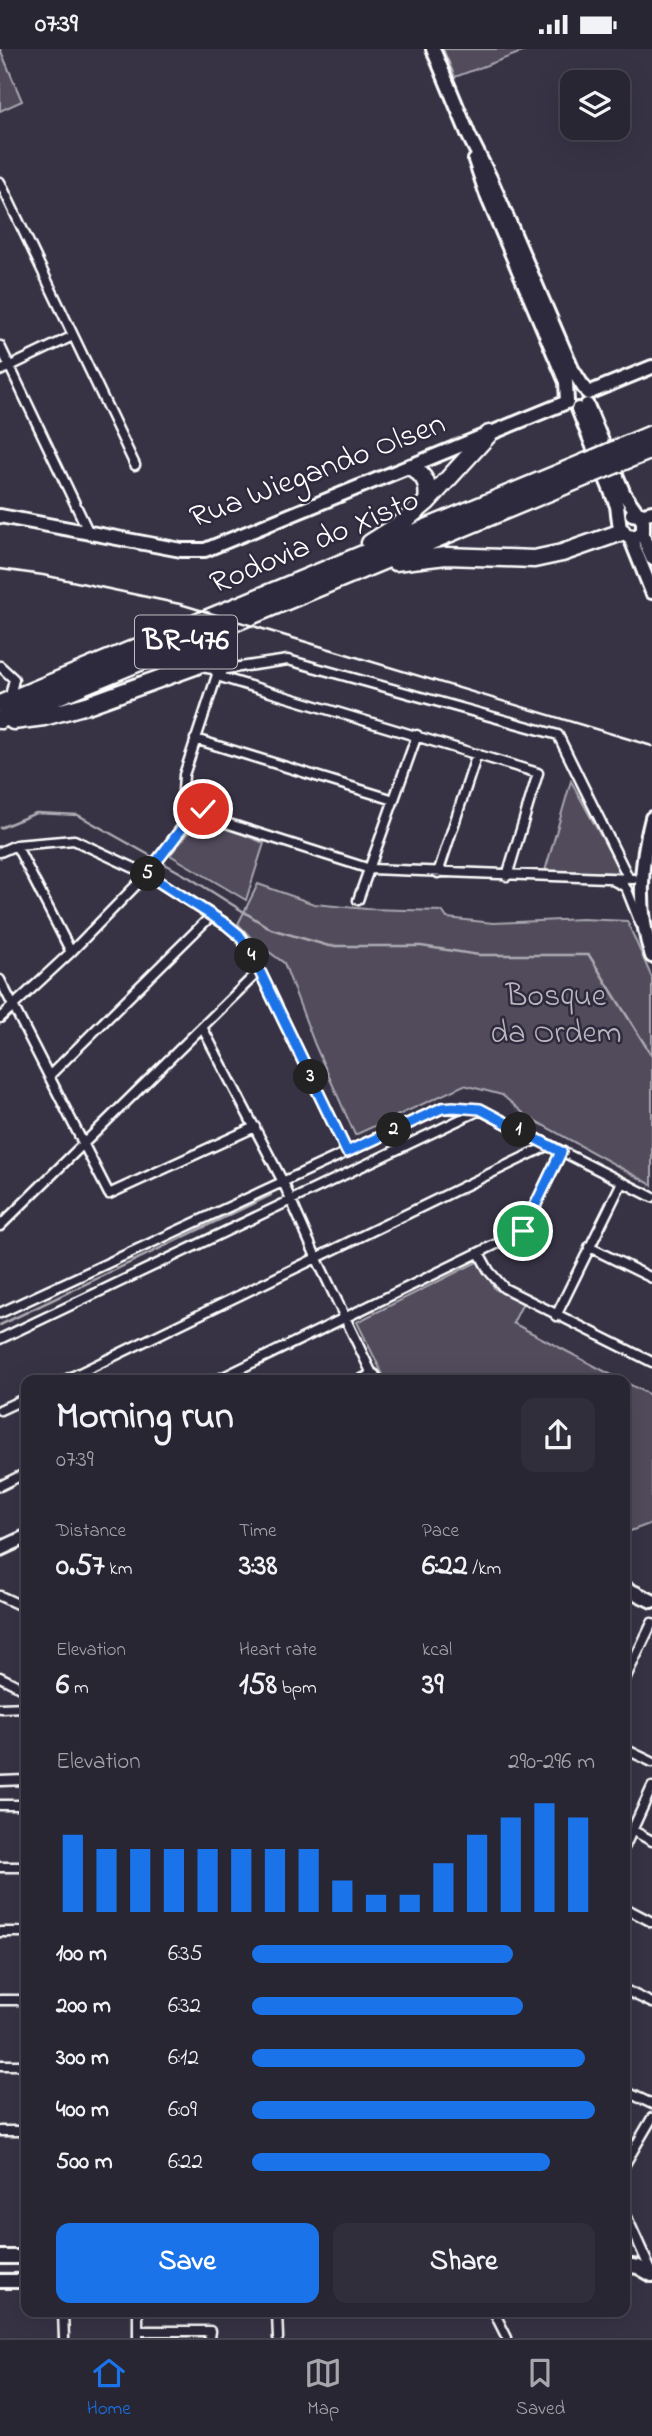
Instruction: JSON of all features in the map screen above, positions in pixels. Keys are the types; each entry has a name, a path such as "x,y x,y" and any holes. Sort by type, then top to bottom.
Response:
{"highway":[{"path":"330,568 403,522 427,502 489,434"},
{"name":"Rodovia do Xisto","path":"619,456 652,434"},
{"name":"Rodovia do Xisto","path":"4,703 330,568 619,456 652,450"},
{"path":"411,467 426,479 427,502"},
{"name":"Rodovia do Xisto","path":"0,721 372,565 590,467"},
{"path":"372,565 446,556 534,559 635,530"},
{"path":"218,673 227,626"},
{"path":"0,721 44,717 86,705 195,666 222,644"}],"main road":[{"path":"433,49 468,136 483,187 564,376 578,398 624,494 643,521 635,530"},
{"name":"Rua Wiegando Olsen","path":"0,516 181,550 205,550 652,367"},
{"path":"578,398 614,498 635,530 652,592"},
{"path":"652,512 626,515 652,558"},
{"path":"651,953 636,879 652,818"},
{"path":"0,1549 21,1539"},
{"path":"630,1590 652,1601"},
{"path":"0,2257 21,2257"},
{"path":"630,2266 652,2274"},
{"path":"0,2281 21,2281"}],"street":[{"path":"0,182 135,465"},
{"path":"0,371 74,336"},
{"path":"0,347 89,533"},
{"path":"218,673 288,660 558,735 636,879"},
{"path":"0,666 14,679 4,703"},
{"path":"195,666 538,773 507,876"},
{"path":"190,805 183,792 183,783 218,673"},
{"path":"358,900 417,735"},
{"path":"195,739 394,800"},
{"path":"439,873 477,754"},
{"path":"190,805 186,812 189,819 194,821 226,823 370,869 636,879"},
{"path":"190,805 201,806 226,823"},
{"path":"200,820 203,815 201,806"},
{"path":"0,1018 71,952 149,873 189,819"},
{"path":"0,852 16,845 74,840 149,873 239,935 249,949 347,1152"},
{"path":"16,845 71,952"},
{"path":"606,878 618,882 627,890 651,953"},
{"path":"49,1076 212,915"},
{"path":"0,1226 259,971"},
{"path":"0,980 109,1194 255,1127"},
{"path":"202,1027 283,1182 368,1375"},
{"path":"0,1313 442,1108 480,1109 652,1197"},
{"path":"0,1339 480,1109"},
{"path":"76,1375 549,1146"},
{"path":"227,1375 523,1231 561,1152"},
{"path":"556,1315 622,1182"},
{"path":"589,1247 652,1278"},
{"path":"479,1253 489,1271 504,1288 652,1362"},
{"path":"0,1410 21,1400"},
{"path":"0,1486 21,1476"},
{"path":"0,1596 21,1606"},
{"path":"630,1669 652,1623"},
{"path":"0,1677 21,1688"},
{"path":"0,1708 21,1707"},
{"path":"630,1751 652,1762"},
{"path":"0,1781 21,1780"},
{"path":"630,1835 652,1787"},
{"path":"0,1805 21,1805"},
{"path":"632,1830 652,1841"},
{"path":"0,1867 21,1867"},
{"path":"630,1911 652,1922"},
{"path":"0,1932 21,1932"},
{"path":"630,1992 652,2003"},
{"path":"0,2000 21,2000"},
{"path":"0,2065 21,2065"},
{"path":"630,2093 652,2104"},
{"path":"630,2155 652,2118"},
{"path":"0,2131 21,2131"},
{"path":"630,2224 652,2274"},
{"path":"63,2317 64,2338"},
{"path":"277,2317 278,2338"},
{"path":"496,2317 507,2338"},
{"path":"138,2334 210,2331 209,2338"}],"green space":[{"path":"0,49 22,101 0,111"},
{"path":"443,49 530,49 455,77"},
{"path":"571,781 621,873 545,871"},
{"path":"204,824 227,829 264,843 246,900 170,855 193,828"},
{"name":"Bosque da Ordem","path":"258,884 314,904 442,911 447,918 493,923 582,919 627,921 652,978 652,1185 528,1117 502,1095 464,1085 355,1135 315,1045 284,963 253,940 238,924"},
{"path":"479,1261 495,1289 523,1303 513,1323 612,1375 383,1375 357,1322"},
{"path":"630,1385 652,1396 652,1523 630,1531"}],"waterway":[{"path":"0,828 36,813 78,815 190,878 271,929 329,946 421,946 479,955 589,955 652,1056"},
{"path":"0,1325 271,1195"},
{"path":"0,2273 21,2273"}],"railway":[{"path":"0,569 43,575 180,604 652,746"}],"route":[{"path":"203,809 202,818 197,821 189,819 147,874 239,935 249,949 347,1152 442,1108 480,1109 561,1152 523,1231"}]}
